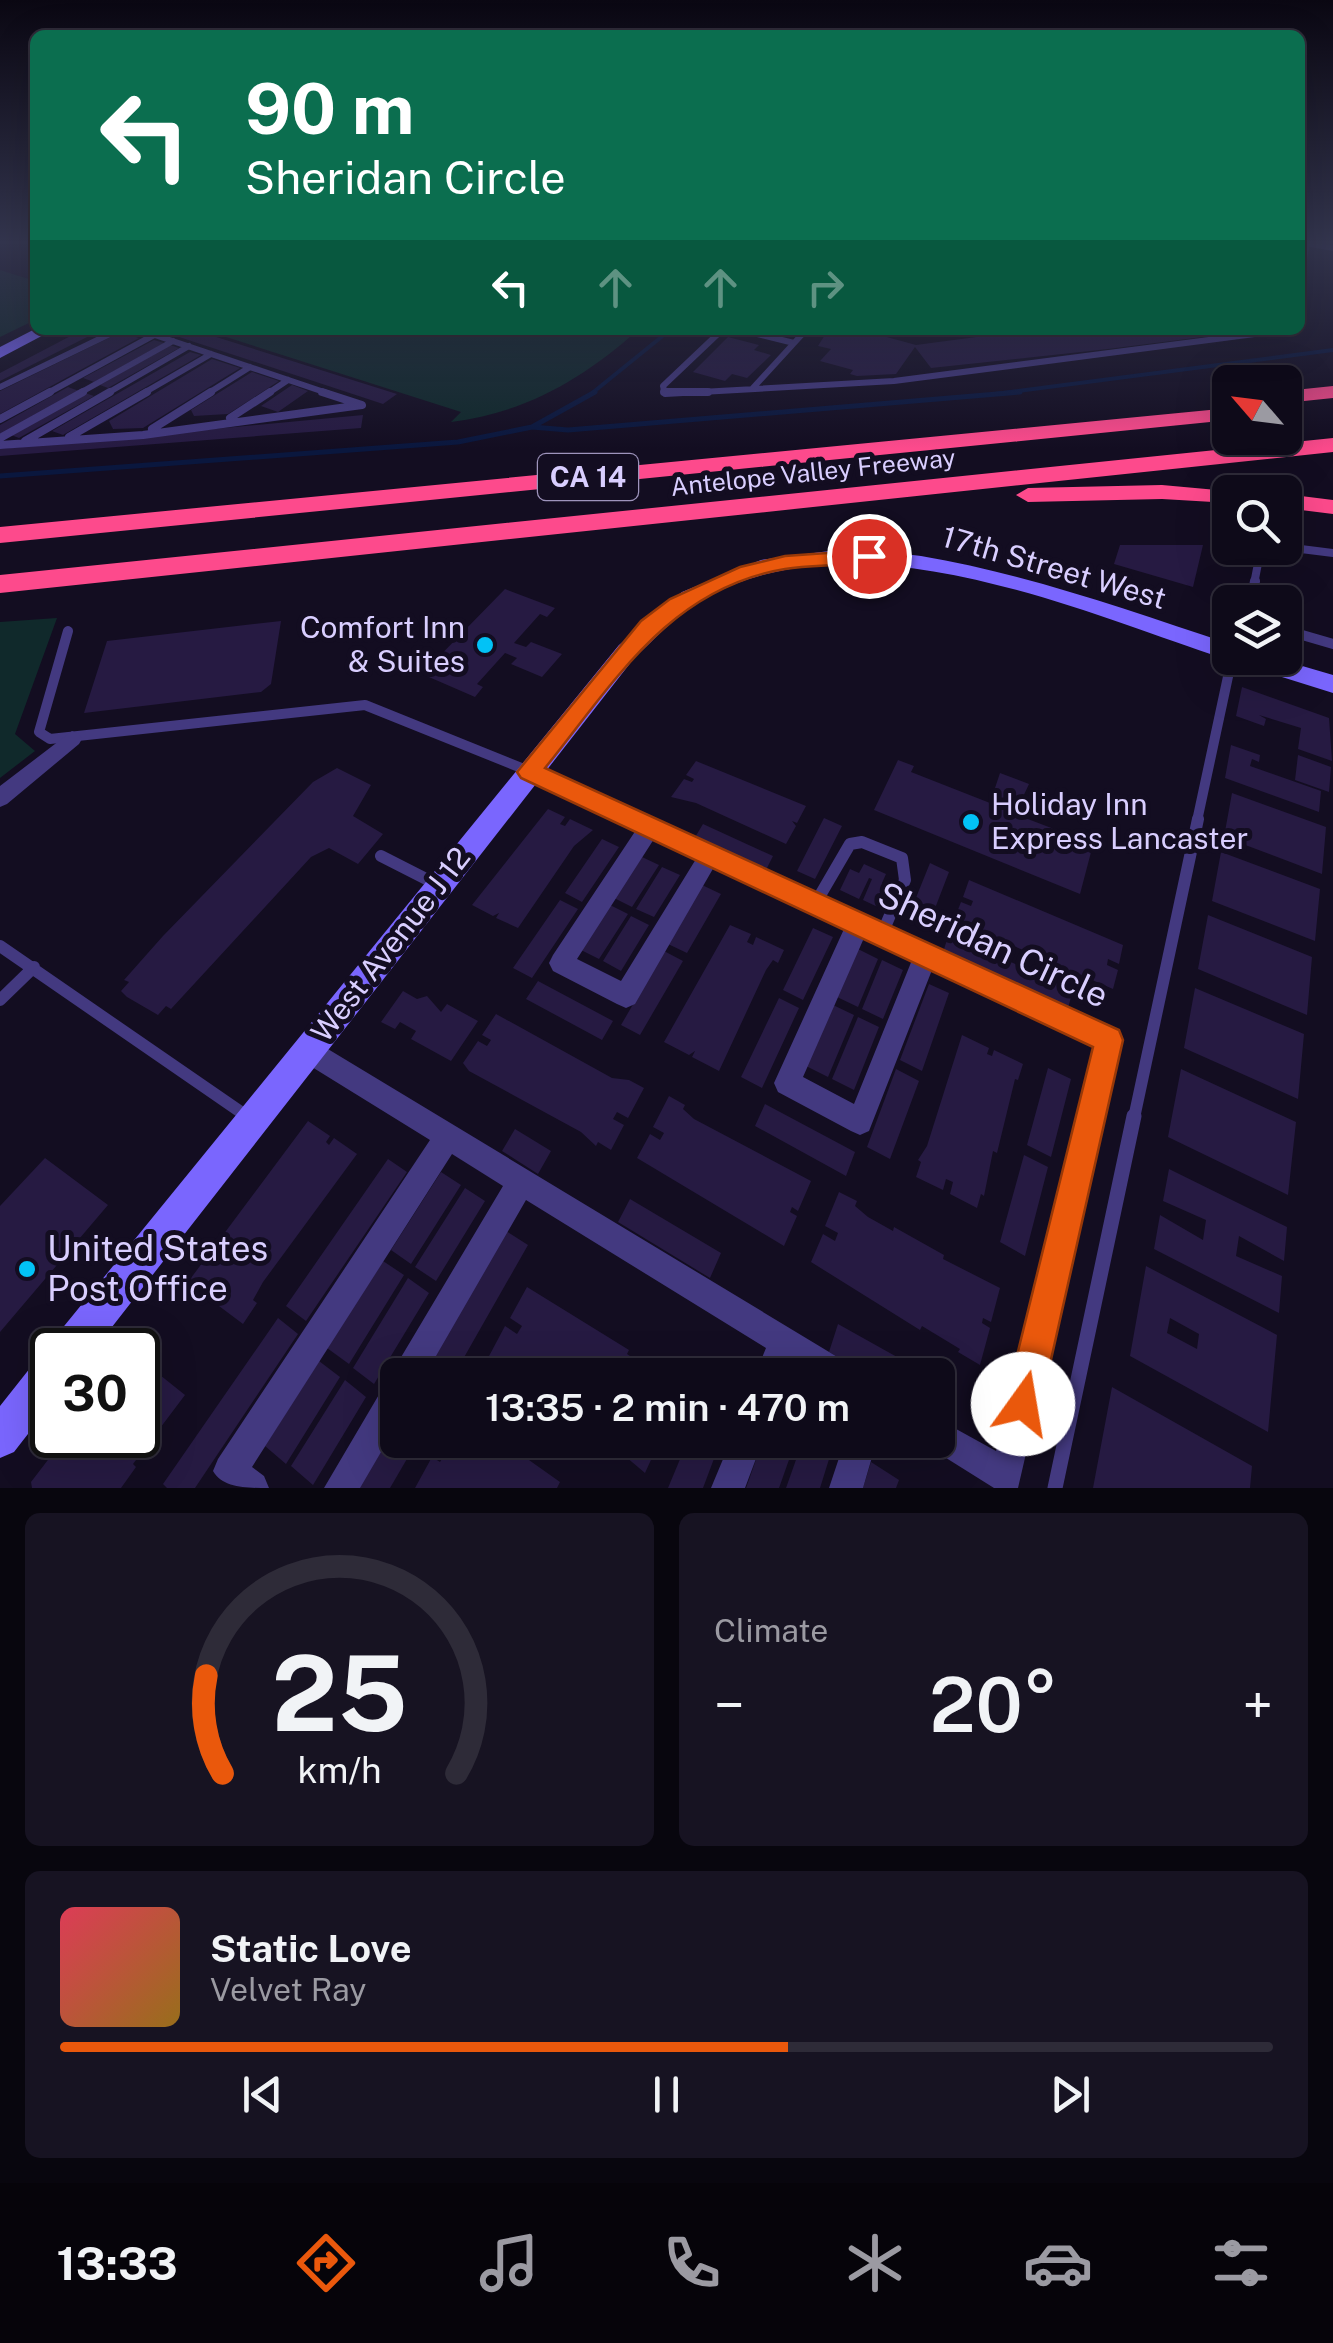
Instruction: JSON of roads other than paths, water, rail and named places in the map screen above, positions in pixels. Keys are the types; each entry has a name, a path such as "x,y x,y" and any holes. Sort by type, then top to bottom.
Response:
{"highway":[{"path":"1302,395 1333,392"},
{"path":"1302,407 1333,404"},
{"name":"Antelope Valley Freeway","path":"0,536 1212,412"},
{"name":"Antelope Valley Freeway","path":"0,584 1333,445"},
{"path":"718,510 1043,495 1212,495"},
{"path":"1302,503 1333,507"}],"street":[{"path":"0,352 35,335"},
{"name":"17th Street West","path":"740,574 830,557 912,560 996,579 1212,649"},
{"name":"West Avenue J 12","path":"88,1328 648,626 677,604 740,574"},
{"path":"1302,674 1333,684"},
{"path":"0,798 72,739"},
{"name":"Sheridan Circle","path":"529,772 1109,1040 1006,1476 955,1445"},
{"path":"649,828 561,964 626,996 709,856"},
{"path":"870,929 787,1083 860,1122 926,955"},
{"path":"308,1050 449,1135 520,1184 810,1358"},
{"path":"252,1488 230,1471 449,1135"},
{"path":"418,1358 520,1184"},
{"path":"778,1358 784,1342"},
{"path":"0,1438 30,1400"},
{"path":"341,1488 380,1422"},
{"path":"728,1488 740,1458"},
{"path":"846,1488 855,1458"}],"lane":[{"path":"0,386 107,335"},
{"path":"0,419 152,335"},
{"path":"0,441 20,444 143,435 362,405 157,335"},
{"path":"717,335 664,386 665,394 894,381 1248,335"},
{"path":"759,335 794,344"},
{"path":"752,390 802,335"},
{"path":"0,441 172,341"},
{"path":"20,444 189,346"},
{"path":"64,440 211,354"},
{"path":"143,435 250,367"},
{"path":"225,421 288,380"},
{"path":"68,382 106,394"},
{"path":"1302,549 1333,554"},
{"path":"68,630 39,732 50,739 364,705 529,772"},
{"path":"1302,635 1333,644"},
{"path":"1055,1488 1227,675"},
{"path":"815,904 850,844 862,842 902,858 905,880 870,929"},
{"path":"381,856 439,885"},
{"path":"0,946 253,1120"},
{"path":"0,1000 34,967"}],"waterway":[{"path":"591,394 664,335"},
{"path":"995,394 1333,350"},
{"path":"532,427 595,392"},
{"path":"532,427 568,430 1020,392"},
{"path":"0,476 458,442 532,427"}],"place":[{"name":"Comfort Inn & Suites","path":"485,645"},
{"name":"Holiday Inn Express Lancaster","path":"971,822"},
{"name":"United States Post Office","path":"27,1269"}]}
